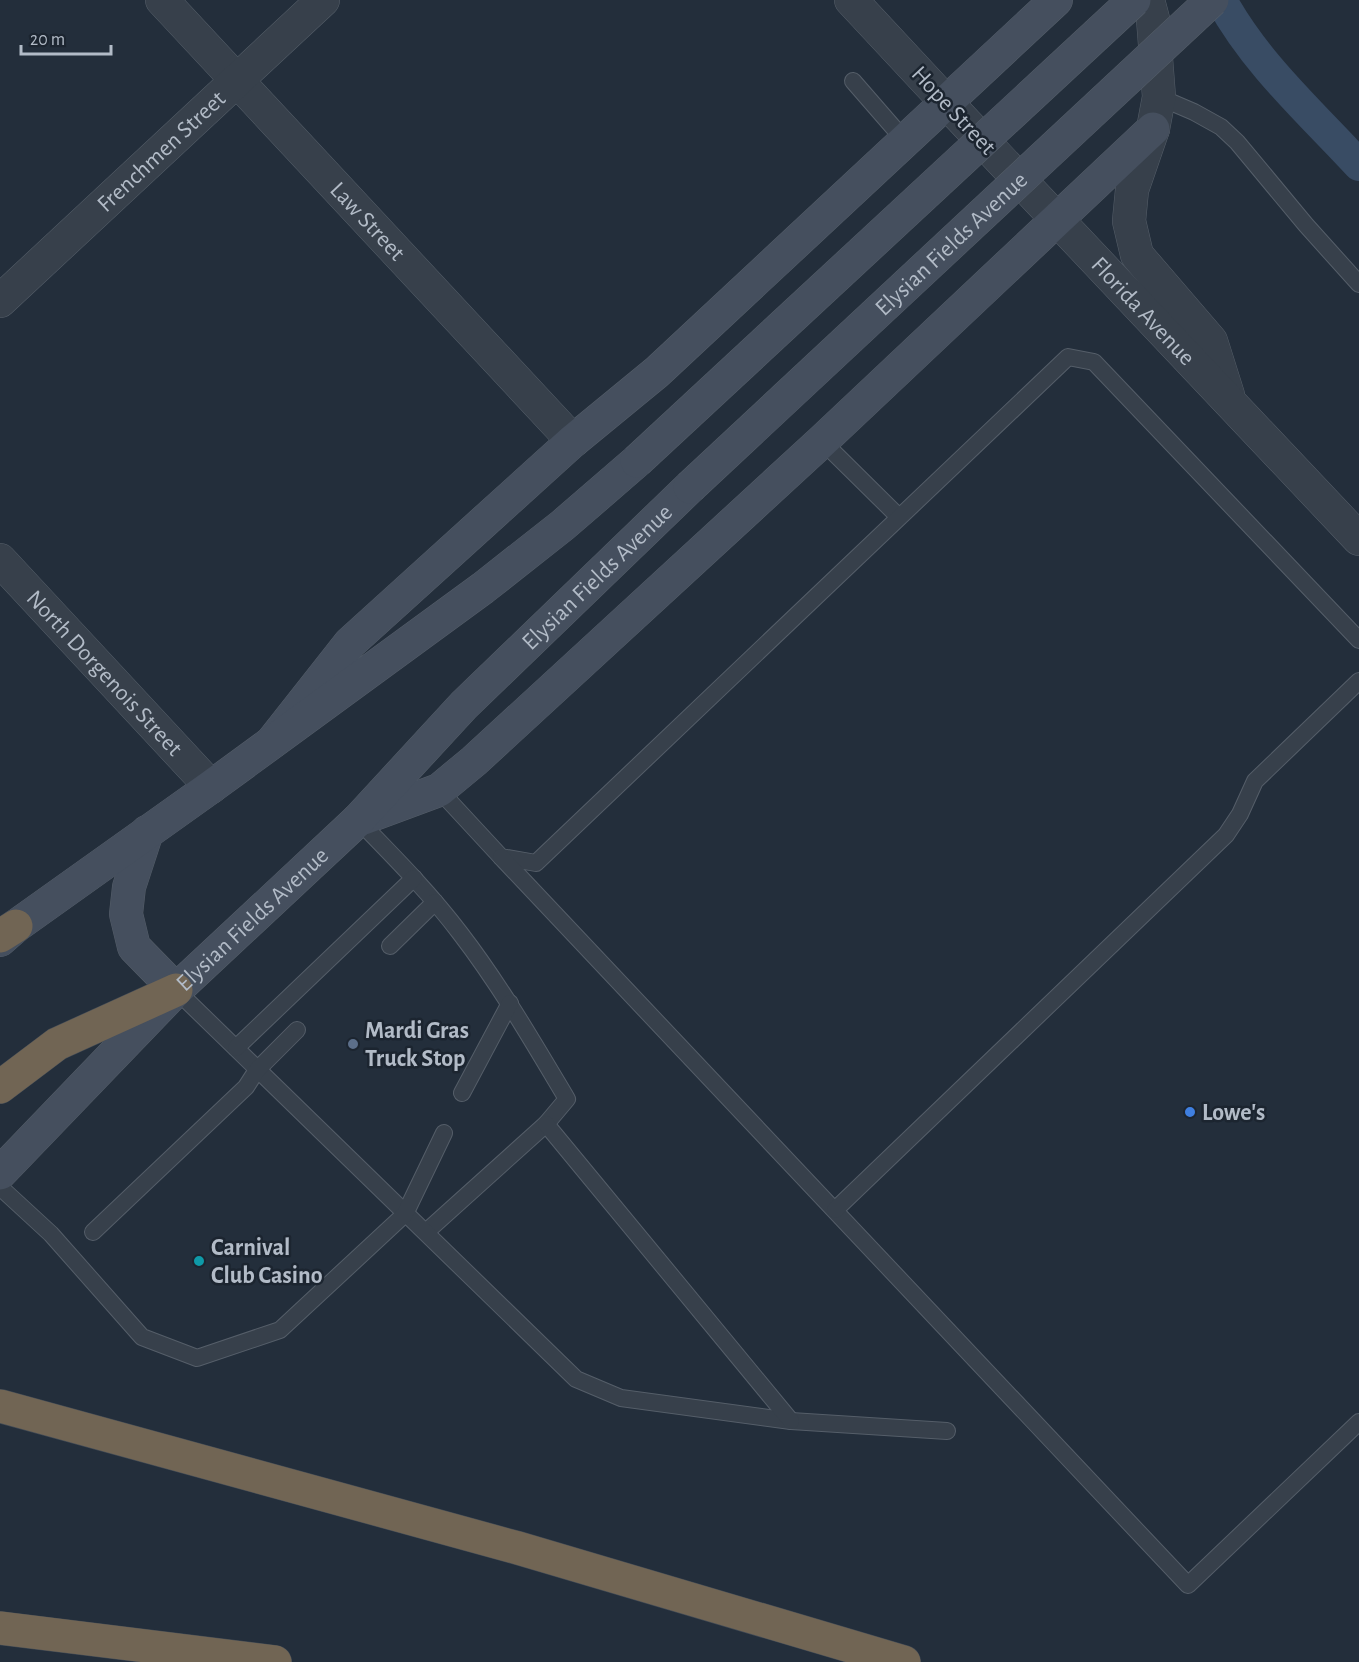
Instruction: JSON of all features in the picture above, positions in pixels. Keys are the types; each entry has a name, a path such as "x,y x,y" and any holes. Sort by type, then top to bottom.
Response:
{"highway":[{"path":"0,1087 57,1044 176,990"},
{"path":"0,1406 518,1548 904,1662"},
{"path":"0,1628 275,1662"}],"main road":[{"path":"272,742 350,643 573,441 657,372 1056,0"},
{"path":"5,934 212,787 483,588 563,525 637,461 1134,0"},
{"name":"Elysian Fields Avenue","path":"0,1173 176,990 358,820 464,705 690,487 1212,0"},
{"path":"358,820 439,790 482,753 822,441 1154,129"},
{"path":"147,832 129,887 126,914 134,946 176,990"}],"street":[{"name":"Law Street","path":"162,0 573,441"},
{"name":"Frenchmen Street","path":"0,301 323,0"},
{"name":"Hope Street","path":"851,0 1057,219"},
{"name":"Florida Avenue","path":"1148,0 1153,19 1160,97 1154,129 1132,190 1130,220 1137,255 1211,341 1230,403"},
{"name":"Florida Avenue","path":"1057,219 1359,539"},
{"name":"North Dorgenois Street","path":"0,560 212,787"}],"lane":[{"path":"853,81 906,142"},
{"path":"1160,97 1194,112 1229,134 1359,284"},
{"path":"501,857 537,863 1068,357 1094,362 1359,640"},
{"path":"822,441 899,518"},
{"path":"835,1210 1226,835 1240,814 1255,781 1359,681"},
{"path":"439,790 1188,1585 1359,1422"},
{"path":"358,820 414,878 460,932 510,1003 567,1099 546,1124 426,1232"},
{"path":"236,1048 414,878"},
{"path":"390,946 435,902"},
{"path":"176,990 576,1379 621,1398 791,1420 947,1431"},
{"path":"462,1093 510,1003"},
{"path":"93,1232 246,1087 257,1070 297,1030"},
{"path":"546,1124 791,1420"},
{"path":"0,1187 51,1234 142,1336 197,1358 280,1330 405,1214 444,1133"}],"waterway":[{"path":"1221,0 1250,45 1267,66 1359,165"}],"place":[{"name":"Mardi Gras Truck Stop","path":"353,1044"},
{"name":"Lowe's","path":"1190,1112"},
{"name":"Carnival Club Casino","path":"199,1261"}]}
